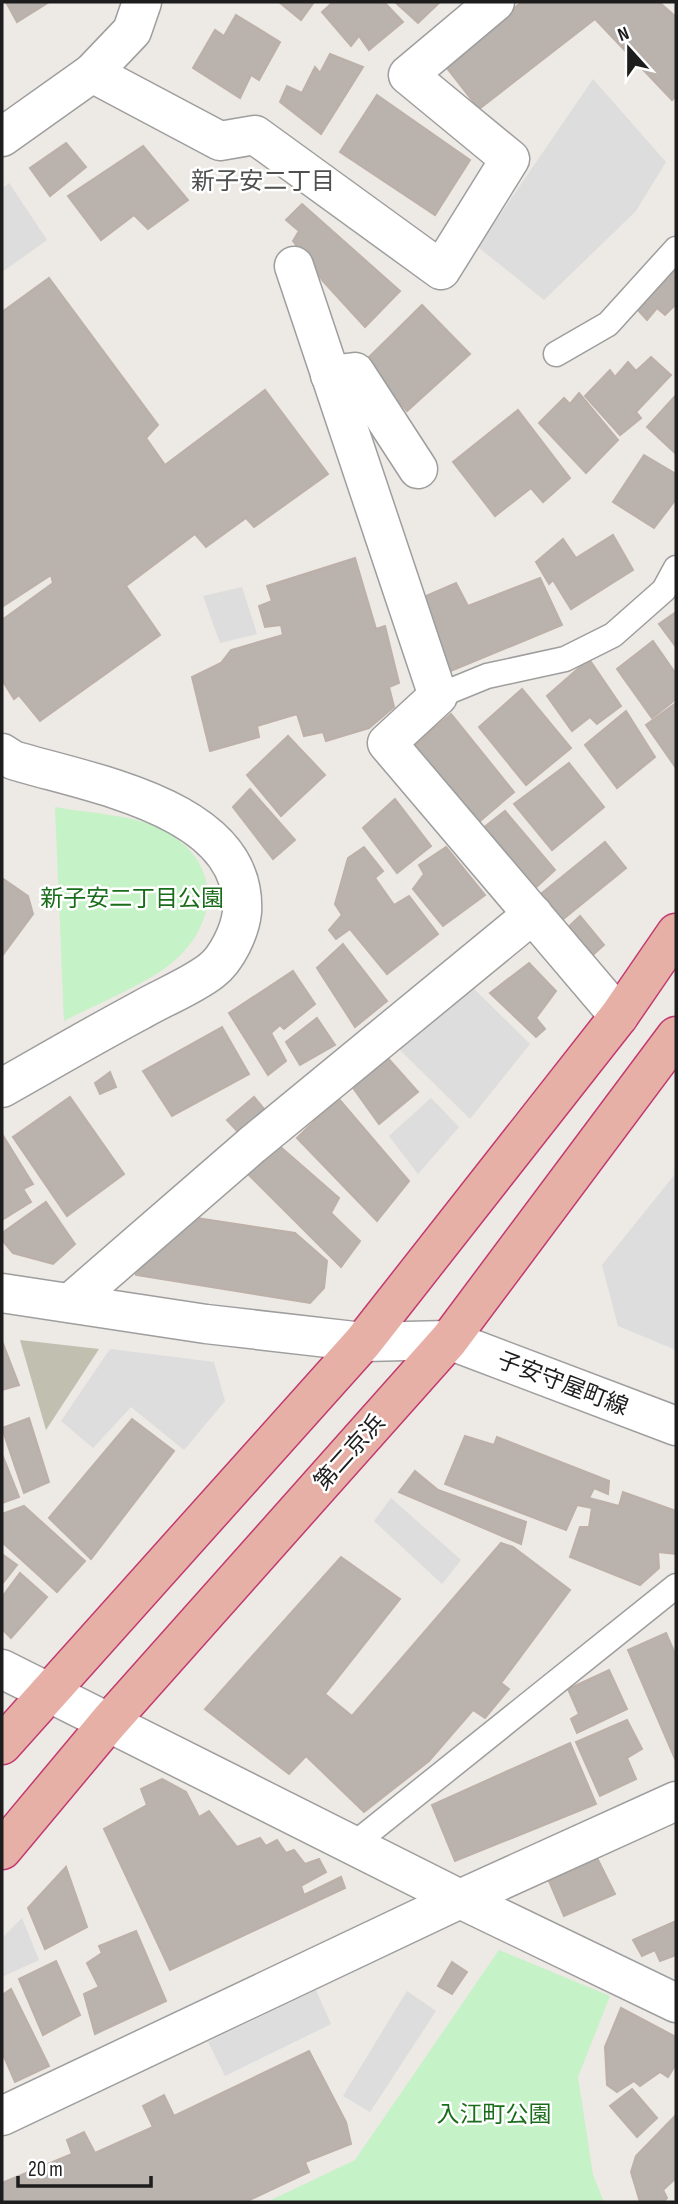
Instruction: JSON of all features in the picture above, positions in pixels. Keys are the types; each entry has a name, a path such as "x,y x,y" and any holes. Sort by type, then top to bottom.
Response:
{"highway":[{"path":"2,1745 47,1691 363,1342 619,1016 676,933"},
{"name":"第二京浜","path":"2,1850 109,1722 449,1340 674,1043"}],"street":[{"path":"2,137 92,73 132,31 142,2"},
{"path":"92,73 220,141 255,135 441,270 510,159 408,75 495,2"},
{"path":"294,266 438,696 387,743 619,1016"},
{"path":"330,375 355,372 418,469"},
{"path":"2,753 13,760 165,806 215,843 228,861 243,893 240,929 213,970 2,1088"},
{"path":"70,1303 252,1145 533,914"},
{"path":"2,1293 363,1342 449,1340"},
{"name":"子安守屋町線","path":"449,1340 676,1426"},
{"path":"2,1670 460,1899 676,2003"},
{"path":"2,2116 460,1899 676,1801"}],"lane":[{"path":"555,354 608,324 676,249"},
{"path":"438,696 487,676 565,659 613,635 664,590 676,568"},
{"path":"353,1845 676,1586"}],"shaded area":[{"path":"593,79 666,162 636,211 544,300 478,247"},
{"path":"9,183 47,240 2,272 2,189"},
{"path":"242,587 257,634 220,643 203,596"},
{"path":"468,983 530,1044 470,1119 394,1044"},
{"path":"431,1098 459,1127 418,1174 389,1136"},
{"path":"676,1173 676,1350 618,1326 602,1265"},
{"path":"20,1340 99,1349 46,1430"},
{"path":"110,1349 214,1362 225,1401 184,1450 131,1407 93,1448 61,1421"},
{"path":"391,1498 461,1560 442,1584 374,1521"},
{"path":"22,1918 39,1960 2,1977 2,1938"},
{"path":"316,1990 331,2024 225,2076 208,2042"},
{"path":"407,1991 436,2011 370,2112 343,2096"}],"green space":[{"name":"新子安二丁目公園","path":"55,807 144,822 170,834 188,848 200,864 208,899 196,935 168,966 131,988 64,1021"},
{"name":"入江町公園","path":"499,1950 610,1996 578,2077 593,2175 604,2202 267,2202 355,2160"}],"building":[{"path":"6,2 49,2 17,22"},
{"path":"279,2 314,2 301,20"},
{"path":"333,2 384,2 403,22 369,50 359,36 351,46 322,12"},
{"path":"395,2 440,2 418,23"},
{"path":"522,2 659,2 676,17 676,96 672,100 595,19 479,109 443,63"},
{"path":"236,15 280,42 259,80 251,75 240,98 193,68 215,30 224,36"},
{"path":"330,54 363,67 321,134 280,102 287,86 302,93 315,67 320,73"},
{"path":"377,95 470,160 435,215 340,152"},
{"path":"66,143 86,167 50,196 30,168"},
{"path":"143,146 188,200 148,229 134,215 101,240 68,196"},
{"path":"302,204 400,291 365,327 323,281 293,241 299,231 286,220"},
{"path":"676,269 676,304 665,315 657,308 647,320 637,309"},
{"path":"49,278 158,425 146,438 165,465 265,390 328,474 254,527 246,518 206,547 195,534 126,586 160,635 40,721 19,695 14,699 2,680 2,620 53,583 51,575 2,607 2,312"},
{"path":"422,305 470,354 407,411 364,362"},
{"path":"651,357 671,375 636,412 641,418 620,435 585,396 610,370 615,377 628,362 636,371"},
{"path":"579,393 618,440 586,473 539,423 564,398 570,404"},
{"path":"676,395 676,454 647,427"},
{"path":"518,410 570,478 543,502 531,488 495,516 453,462"},
{"path":"644,455 676,474 676,499 654,528 613,502"},
{"path":"613,535 633,570 571,609 553,580 549,584 536,562 563,539 576,558"},
{"path":"355,558 376,629 385,626 399,683 389,687 394,707 369,728 326,741 323,732 304,736 297,714 257,726 259,737 210,751 192,677 221,663 231,650 283,635 281,625 265,627 259,606 272,601 267,586"},
{"path":"540,578 562,625 446,673 419,599 456,583 468,606"},
{"path":"676,612 676,647 659,624"},
{"path":"653,641 676,674 676,699 652,718 617,669"},
{"path":"589,659 621,706 597,724 590,717 572,731 547,696"},
{"path":"522,689 571,748 526,785 479,727"},
{"path":"676,703 676,768 646,725"},
{"path":"626,711 655,757 617,788 585,745"},
{"path":"451,714 514,792 473,827 411,748"},
{"path":"288,736 325,775 281,816 247,775"},
{"path":"569,763 604,807 552,850 514,804"},
{"path":"250,789 295,840 273,859 233,807"},
{"path":"395,799 431,846 397,873 363,828"},
{"path":"505,811 555,870 532,891 482,829"},
{"path":"605,842 626,868 557,924 536,898"},
{"path":"364,847 383,871 375,878 394,905 409,896 438,934 387,974 350,929 336,939 329,930 342,915 335,904 348,858"},
{"path":"446,847 485,895 443,926 413,889 424,874 419,865"},
{"path":"2,878 28,896 33,914 2,956"},
{"path":"580,916 604,945 586,961 563,932"},
{"path":"343,944 387,1001 355,1027 317,968"},
{"path":"529,963 556,991 536,1018 545,1029 536,1037 490,993"},
{"path":"293,971 315,1004 284,1029 280,1025 271,1033 286,1061 268,1075 229,1013"},
{"path":"317,1018 335,1045 300,1065 286,1042"},
{"path":"222,1027 249,1074 172,1116 143,1071"},
{"path":"386,1056 418,1092 379,1124 351,1085"},
{"path":"110,1072 116,1087 100,1094 95,1083"},
{"path":"70,1097 124,1174 67,1216 13,1137"},
{"path":"254,1097 264,1109 239,1133 227,1120"},
{"path":"338,1098 409,1181 377,1221 297,1138"},
{"path":"2,1134 33,1184 23,1189 31,1202 2,1220"},
{"path":"276,1143 339,1198 331,1213 360,1241 341,1267 247,1173"},
{"path":"46,1202 75,1244 53,1264 13,1253 2,1240 2,1233"},
{"path":"190,1217 295,1233 327,1261 324,1288 310,1303 136,1275 135,1267"},
{"path":"2,1341 19,1385 2,1390"},
{"path":"29,1418 49,1482 24,1493 2,1428"},
{"path":"132,1419 174,1451 91,1559 49,1518"},
{"path":"465,1436 494,1445 497,1437 609,1481 608,1494 594,1488 589,1498 619,1506 623,1492 676,1511 676,1554 658,1552 659,1568 640,1585 570,1557 580,1527 589,1527 592,1508 577,1505 566,1530 445,1484"},
{"path":"2,1454 19,1497 2,1503"},
{"path":"415,1471 438,1490 526,1522 521,1544 399,1492"},
{"path":"24,1506 85,1561 57,1592 2,1542 2,1514"},
{"path":"501,1543 513,1547 570,1590 501,1683 509,1689 485,1718 473,1710 429,1761 364,1812 306,1756 289,1774 205,1709 341,1557 400,1599 325,1694 352,1716"},
{"path":"2,1554 17,1565 2,1584"},
{"path":"20,1573 47,1597 11,1638 2,1629 2,1597"},
{"path":"666,1633 676,1656 676,1761 628,1650"},
{"path":"609,1670 627,1709 577,1733 571,1719 579,1714 568,1689"},
{"path":"627,1720 642,1749 627,1758 636,1779 600,1796 576,1742"},
{"path":"570,1743 596,1804 455,1861 432,1805"},
{"path":"162,1779 186,1792 199,1817 209,1811 237,1847 260,1838 266,1846 277,1840 286,1853 294,1850 305,1864 319,1859 326,1872 301,1886 304,1895 341,1877 345,1888 170,1970 104,1829 147,1805 141,1789"},
{"path":"597,1858 615,1894 564,1916 549,1881"},
{"path":"66,1867 87,1927 45,1949 28,1908"},
{"path":"676,1921 676,1955 660,1961 655,1950 642,1956 633,1940"},
{"path":"136,1931 166,2001 95,2034 84,1994 99,1987 87,1963 102,1953 99,1946"},
{"path":"56,1961 80,2015 43,2035 19,1979"},
{"path":"452,1962 467,1972 452,1994 438,1986"},
{"path":"11,1989 49,2066 15,2082 2,2052 2,1995"},
{"path":"621,2008 676,2037 676,2064 668,2077 660,2072 640,2086 634,2081 617,2092 607,2085 605,2047"},
{"path":"309,2051 346,2122 351,2144 305,2162 309,2172 245,2202 2,2202 2,2183 72,2154 67,2140 84,2132 95,2153 153,2127 143,2106 164,2095 174,2116"},
{"path":"632,2089 657,2118 637,2137 610,2106"},
{"path":"676,2115 676,2178 663,2190 667,2198 663,2202 640,2202 631,2172 636,2156"}],"district":[{"name":"新子安二丁目","path":"263,181"}]}
